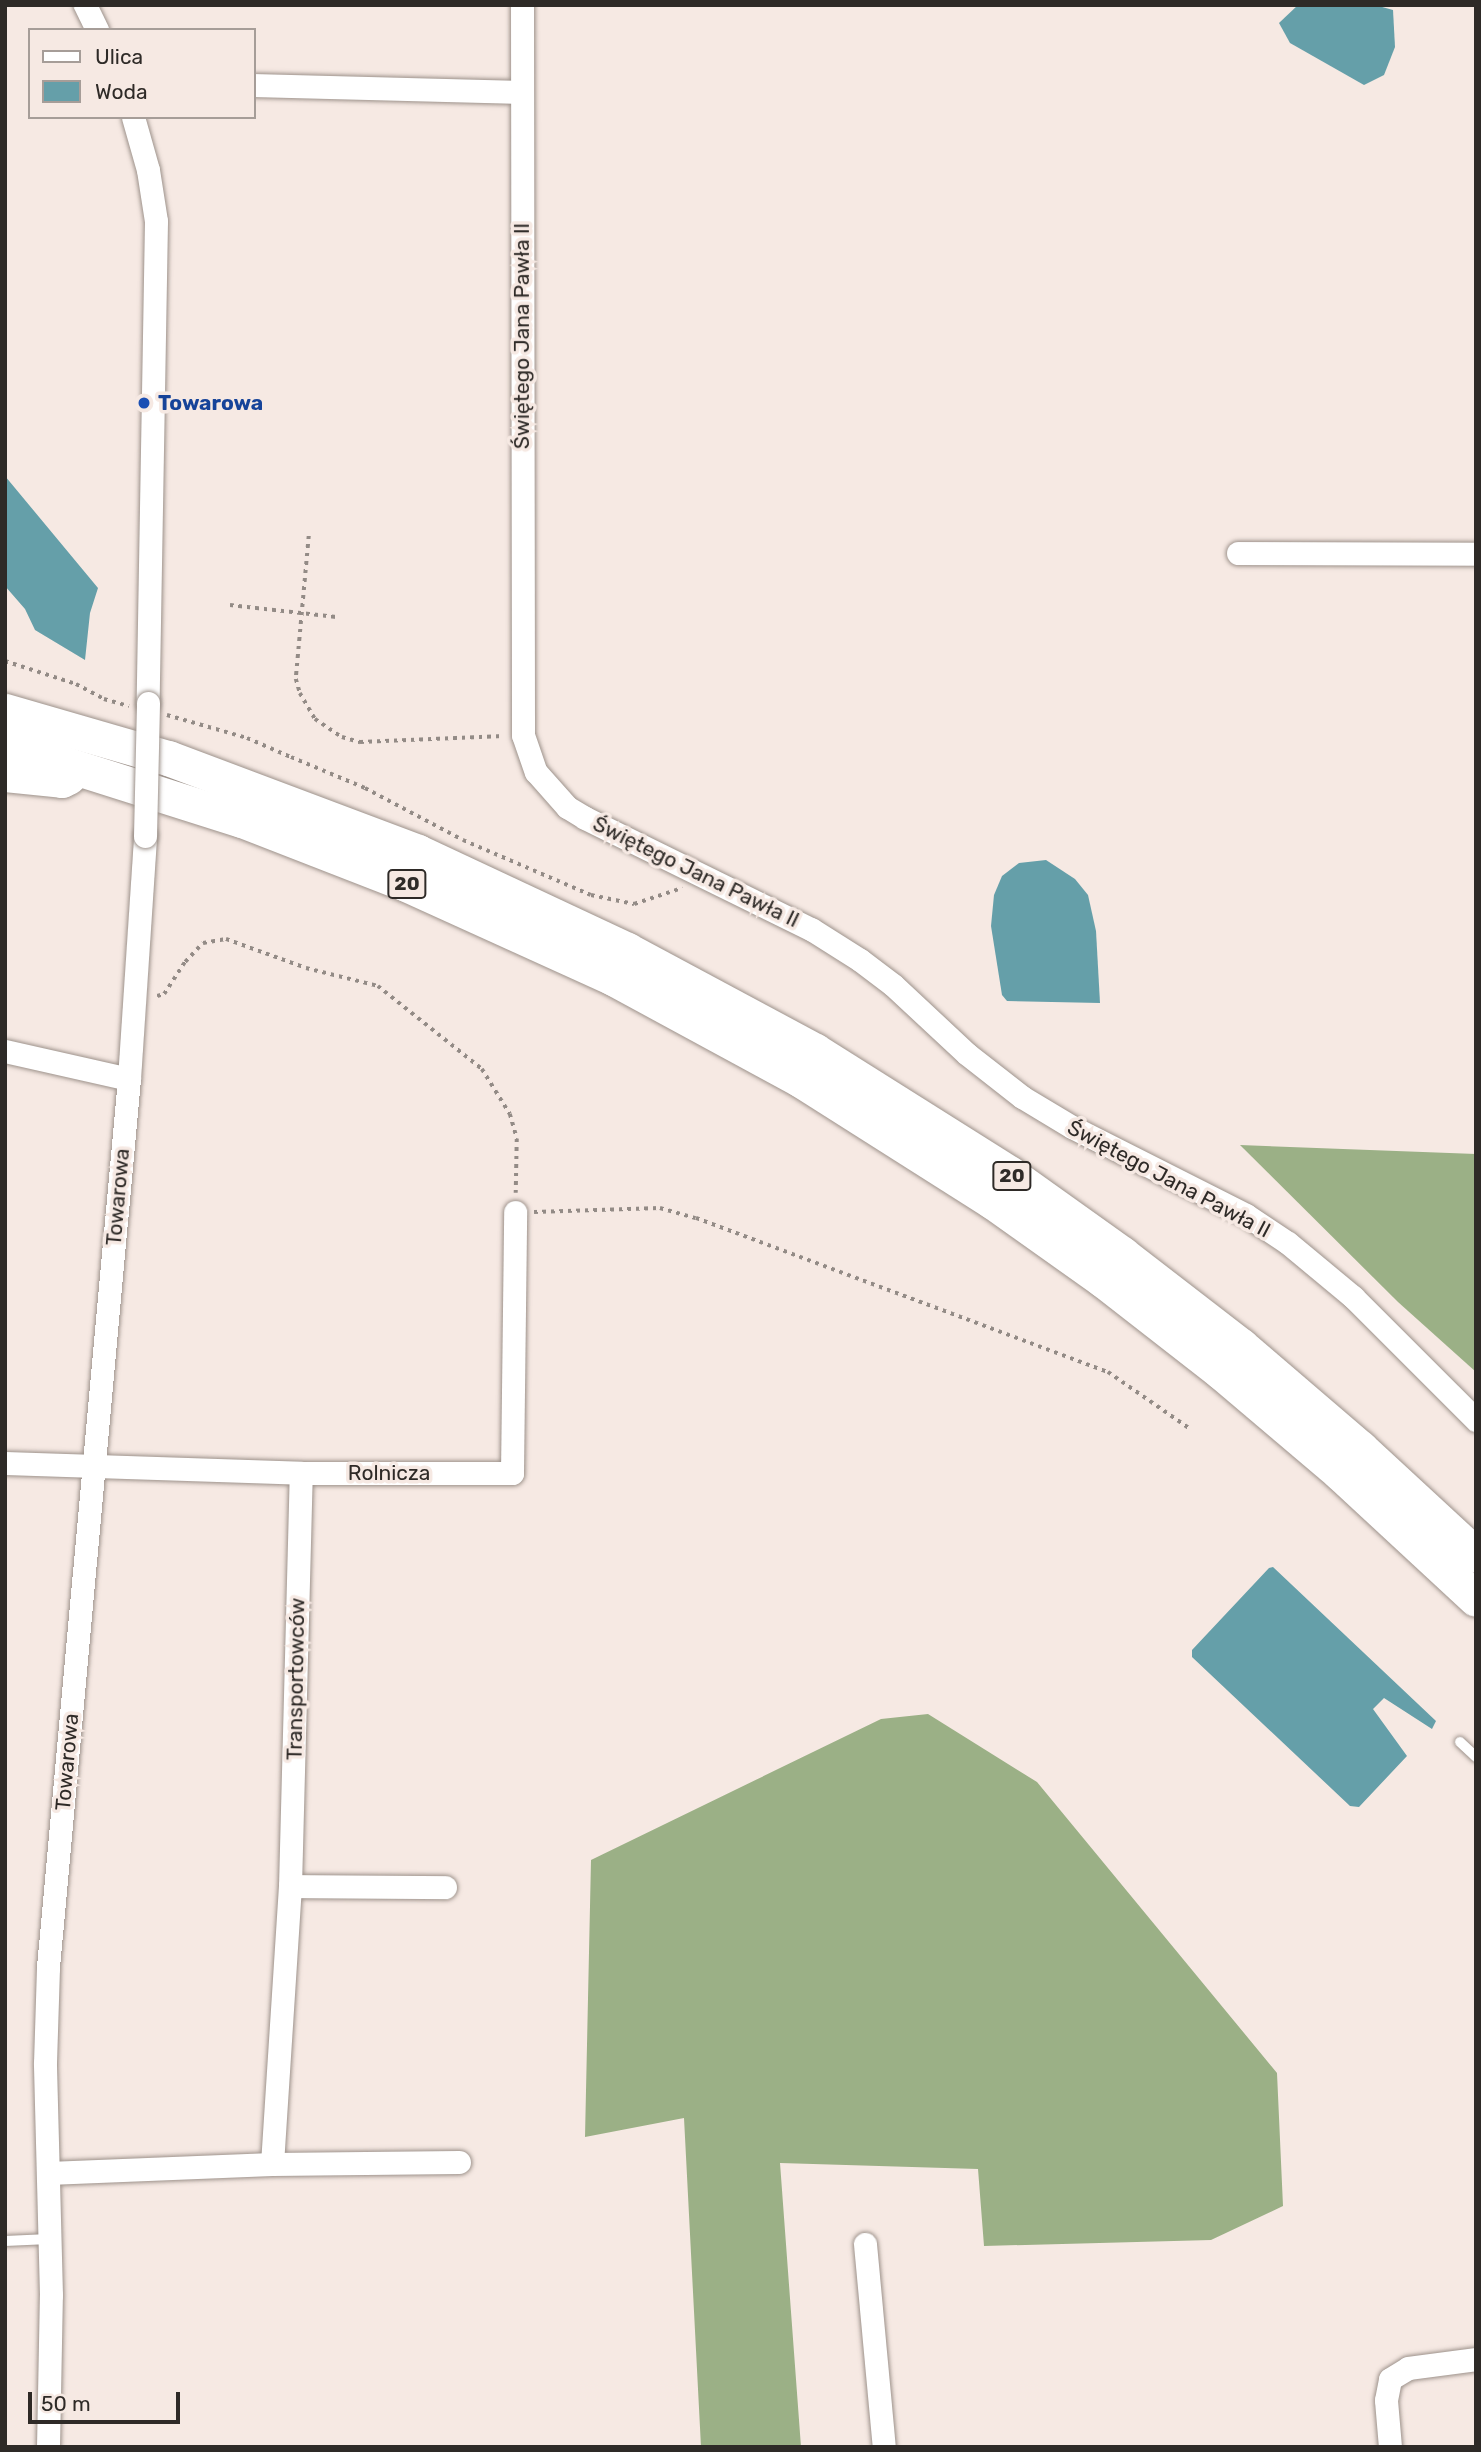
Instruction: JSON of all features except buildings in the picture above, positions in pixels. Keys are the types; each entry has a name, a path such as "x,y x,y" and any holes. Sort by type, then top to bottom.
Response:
{"main road":[{"name":"20","path":"5,711 169,758 418,852 627,950 815,1051 1010,1174 1122,1254 1261,1363 1360,1448 1476,1555"},
{"name":"20","path":"5,745 243,820 476,914 613,978 801,1080 992,1201 1103,1280 1221,1372 1320,1456 1476,1599"},
{"path":"5,774 62,780 84,771"}],"street":[{"path":"85,5 96,28"},
{"name":"Świętego Jana Pawła II","path":"522,5 523,735 536,772 567,807 811,929 860,960 893,985 985,1069 1022,1097 1072,1127 1246,1215 1288,1243 1353,1297 1476,1420"},
{"path":"256,85 521,92"},
{"name":"Towarowa","path":"48,2447 49,2239 45,2063 48,1967 129,1079 145,836 156,221 148,170 134,119"},
{"path":"1238,553 1476,554"},
{"path":"5,1051 129,1079"},
{"name":"Rolnicza","path":"5,1463 301,1473 512,1473 515,1212"},
{"name":"Transportowców","path":"272,2164 290,1886 301,1473"},
{"path":"290,1886 444,1887"},
{"path":"48,2173 272,2164 459,2162"},
{"path":"865,2244 884,2447"},
{"path":"1390,2447 1386,2400 1390,2379 1408,2368 1476,2359"}],"lane":[{"path":"1460,1742 1476,1757"},
{"path":"5,2241 49,2239"}],"path":[{"path":"309,536 295,658 300,693 316,719 342,737 376,743 523,735"},
{"path":"230,605 336,617"},
{"path":"5,661 76,684 104,699"},
{"path":"182,719 247,738 365,788 463,840 591,895 634,904 664,896 706,877"},
{"path":"135,993 154,997 164,994 185,962 203,943 226,939 306,968 378,986 482,1069 510,1114 517,1139 515,1212 660,1208 696,1218 1108,1372 1189,1428"}],"green space":[{"path":"1240,1145 1476,1154 1476,1372 1398,1302"},
{"path":"928,1714 1037,1782 1277,2073 1283,2206 1211,2240 984,2246 978,2169 780,2163 801,2447 701,2447 684,2118 585,2137 591,1860 881,1719"}],"water":[{"path":"1298,5 1375,5 1393,10 1395,47 1384,75 1364,85 1290,43 1279,23"},
{"path":"5,476 98,588 90,613 85,660 35,630 25,609 5,586"},
{"path":"1046,860 1075,879 1088,895 1096,931 1100,1003 1007,1001 1002,995 991,926 994,895 1002,876 1019,863"},
{"path":"1273,1567 1436,1721 1432,1729 1384,1698 1373,1709 1407,1756 1359,1807 1350,1806 1192,1657 1192,1650 1269,1568"}],"place":[{"name":"Towarowa","path":"144,403"}]}
